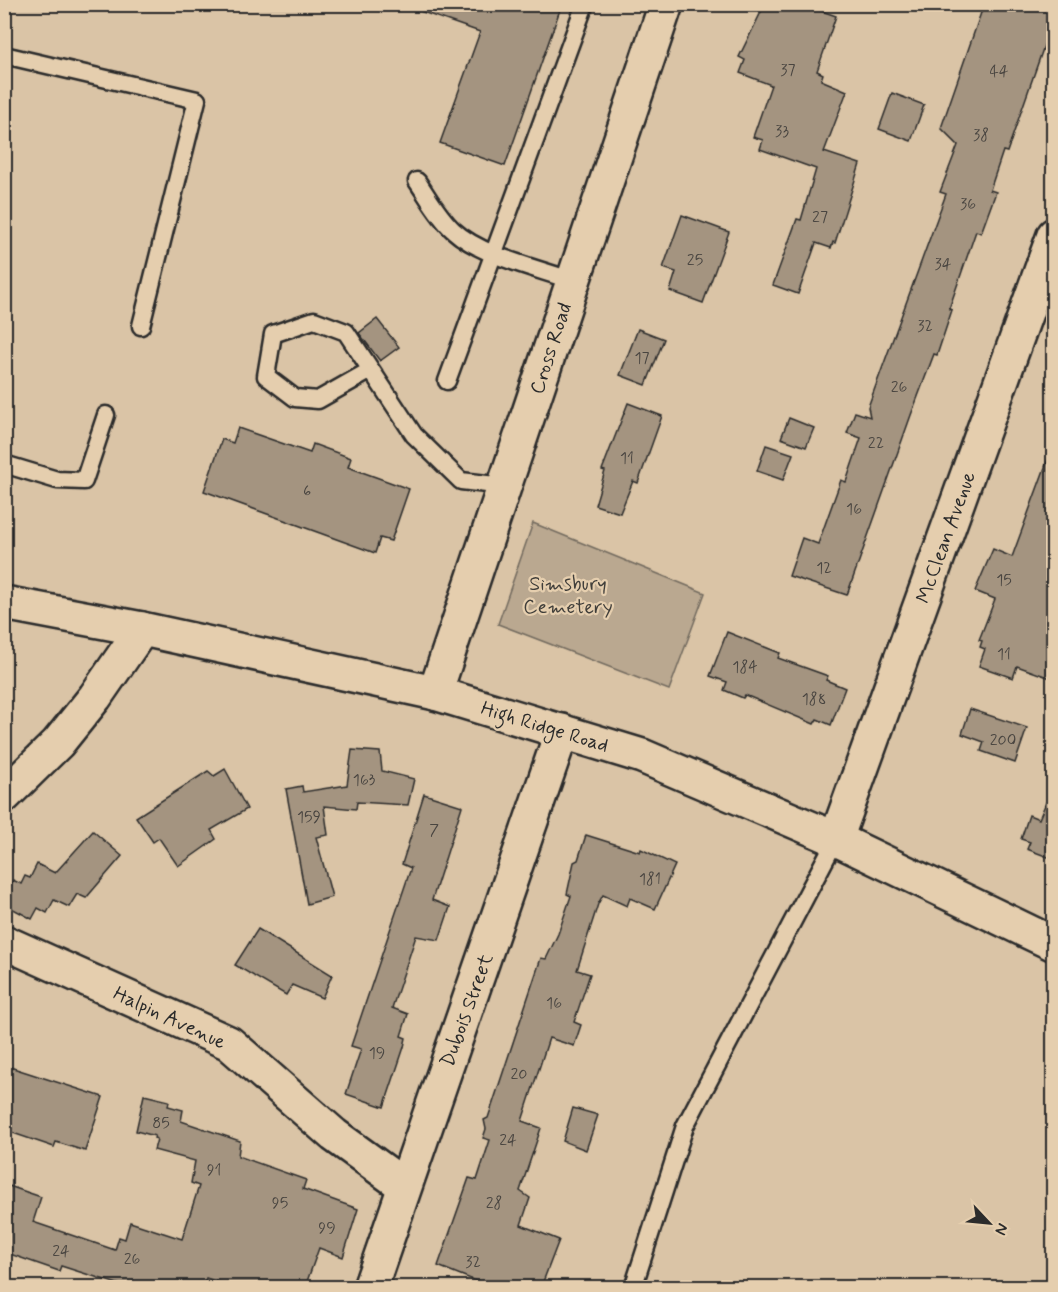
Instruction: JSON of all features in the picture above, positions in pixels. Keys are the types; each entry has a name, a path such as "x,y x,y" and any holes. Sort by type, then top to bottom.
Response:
{"street":[{"name":"Cross Road","path":"435,693 666,4"},
{"name":"McClean Avenue","path":"836,839 1053,235"},
{"name":"High Ridge Road","path":"4,603 142,629 435,693 642,756 836,839 1053,944"},
{"path":"4,796 58,743 95,697 142,629"},
{"name":"Dubois Street","path":"370,1287 403,1185 482,965 562,731"},
{"name":"Halpin Avenue","path":"4,942 229,1043 334,1135 403,1185"}],"lane":[{"path":"447,381 585,4"},
{"path":"4,55 197,100 141,326"},
{"path":"417,181 439,214 454,231 493,253 573,281"},
{"path":"371,370 318,400 295,398 266,376 273,334 314,320 346,332 414,435 461,481 504,486"},
{"path":"4,464 57,480 84,481 106,415"},
{"path":"633,1287 685,1126 836,839"}],"green space":[{"name":"Simsbury Cemetery","path":"533,523 705,593 669,690 498,624"}],"building":[{"path":"412,4 562,4 505,166 440,143 480,32 411,8"},
{"path":"765,4 802,4 836,16 817,71 823,74 821,80 847,91 824,152 860,164 835,243 833,242 831,248 816,243 798,294 773,285 797,219 801,220 816,169 760,149 763,140 753,137 771,85 740,73 745,60 739,57"},
{"path":"984,4 1053,4 1053,20 1007,152 1003,151 990,190 996,192 981,233 976,231 949,309 952,310 937,355 934,354 911,415 847,595 789,576 802,538 818,544 841,480 846,482 861,438 847,433 855,412 870,417 868,407 946,194 940,192 958,145 941,128"},
{"path":"892,93 924,105 911,141 879,129"},
{"path":"682,215 729,232 703,303 670,291 676,272 663,268"},
{"path":"377,319 399,347 380,361 359,333"},
{"path":"638,329 664,339 646,385 620,375"},
{"path":"628,403 662,416 638,483 633,481 620,513 595,505 605,471 602,470"},
{"path":"789,418 814,428 806,447 781,438"},
{"path":"238,428 310,453 313,444 351,458 348,467 409,489 391,541 380,538 375,553 204,491 222,439 233,443"},
{"path":"766,445 793,454 783,480 757,471"},
{"path":"1051,451 1053,451 1053,679 1017,666 1013,678 979,666 985,649 980,647 982,641 979,640 995,599 975,591 993,549 1012,557"},
{"path":"727,632 780,653 778,658 828,676 826,680 845,688 831,725 817,719 814,724 745,695 743,698 724,690 727,682 710,676"},
{"path":"970,709 1027,728 1015,763 981,751 984,742 962,734"},
{"path":"352,750 380,752 382,771 414,779 408,805 357,802 356,809 324,806 328,835 316,837 332,897 307,904 286,789 302,786 303,792 347,785"},
{"path":"225,769 247,809 211,830 216,839 178,866 159,838 153,842 136,817 208,771 214,776"},
{"path":"1053,786 1053,859 1027,849 1030,842 1021,839 1029,815 1039,819"},
{"path":"424,794 462,806 432,900 450,907 439,940 416,936 392,1008 408,1014 401,1036 406,1038 404,1047 384,1107 346,1094 361,1049 351,1046 411,868 402,864"},
{"path":"93,831 122,856 86,898 77,894 69,907 54,900 47,913 38,908 32,919 4,904 4,897 13,880 21,884 25,876 30,878 37,864 55,873"},
{"path":"586,835 640,852 641,849 675,865 655,909 630,898 627,906 603,895 598,904 577,970 590,974 574,1022 581,1025 574,1046 549,1038 522,1121 541,1128 520,1191 530,1198 521,1225 559,1240 541,1287 491,1287 438,1266 469,1178 477,1180 490,1140 483,1138 486,1129 484,1120 488,1118 541,958 546,959 558,934 571,896 567,894 574,862 578,860"},
{"path":"258,929 332,975 322,998 292,985 286,995 235,965"},
{"path":"10,1067 103,1097 85,1151 56,1142 54,1147 4,1130 4,1084"},
{"path":"144,1095 169,1101 168,1106 183,1110 181,1121 240,1141 238,1156 306,1180 303,1189 358,1209 343,1257 319,1248 305,1287 234,1287 206,1278 203,1287 127,1287 61,1266 59,1271 4,1252 4,1198 9,1186 41,1197 33,1222 115,1250 119,1237 125,1239 130,1222 182,1239 199,1186 191,1183 195,1161 154,1150 157,1139 154,1138 155,1136 136,1131"},
{"path":"573,1108 598,1115 586,1150 563,1141"}]}
